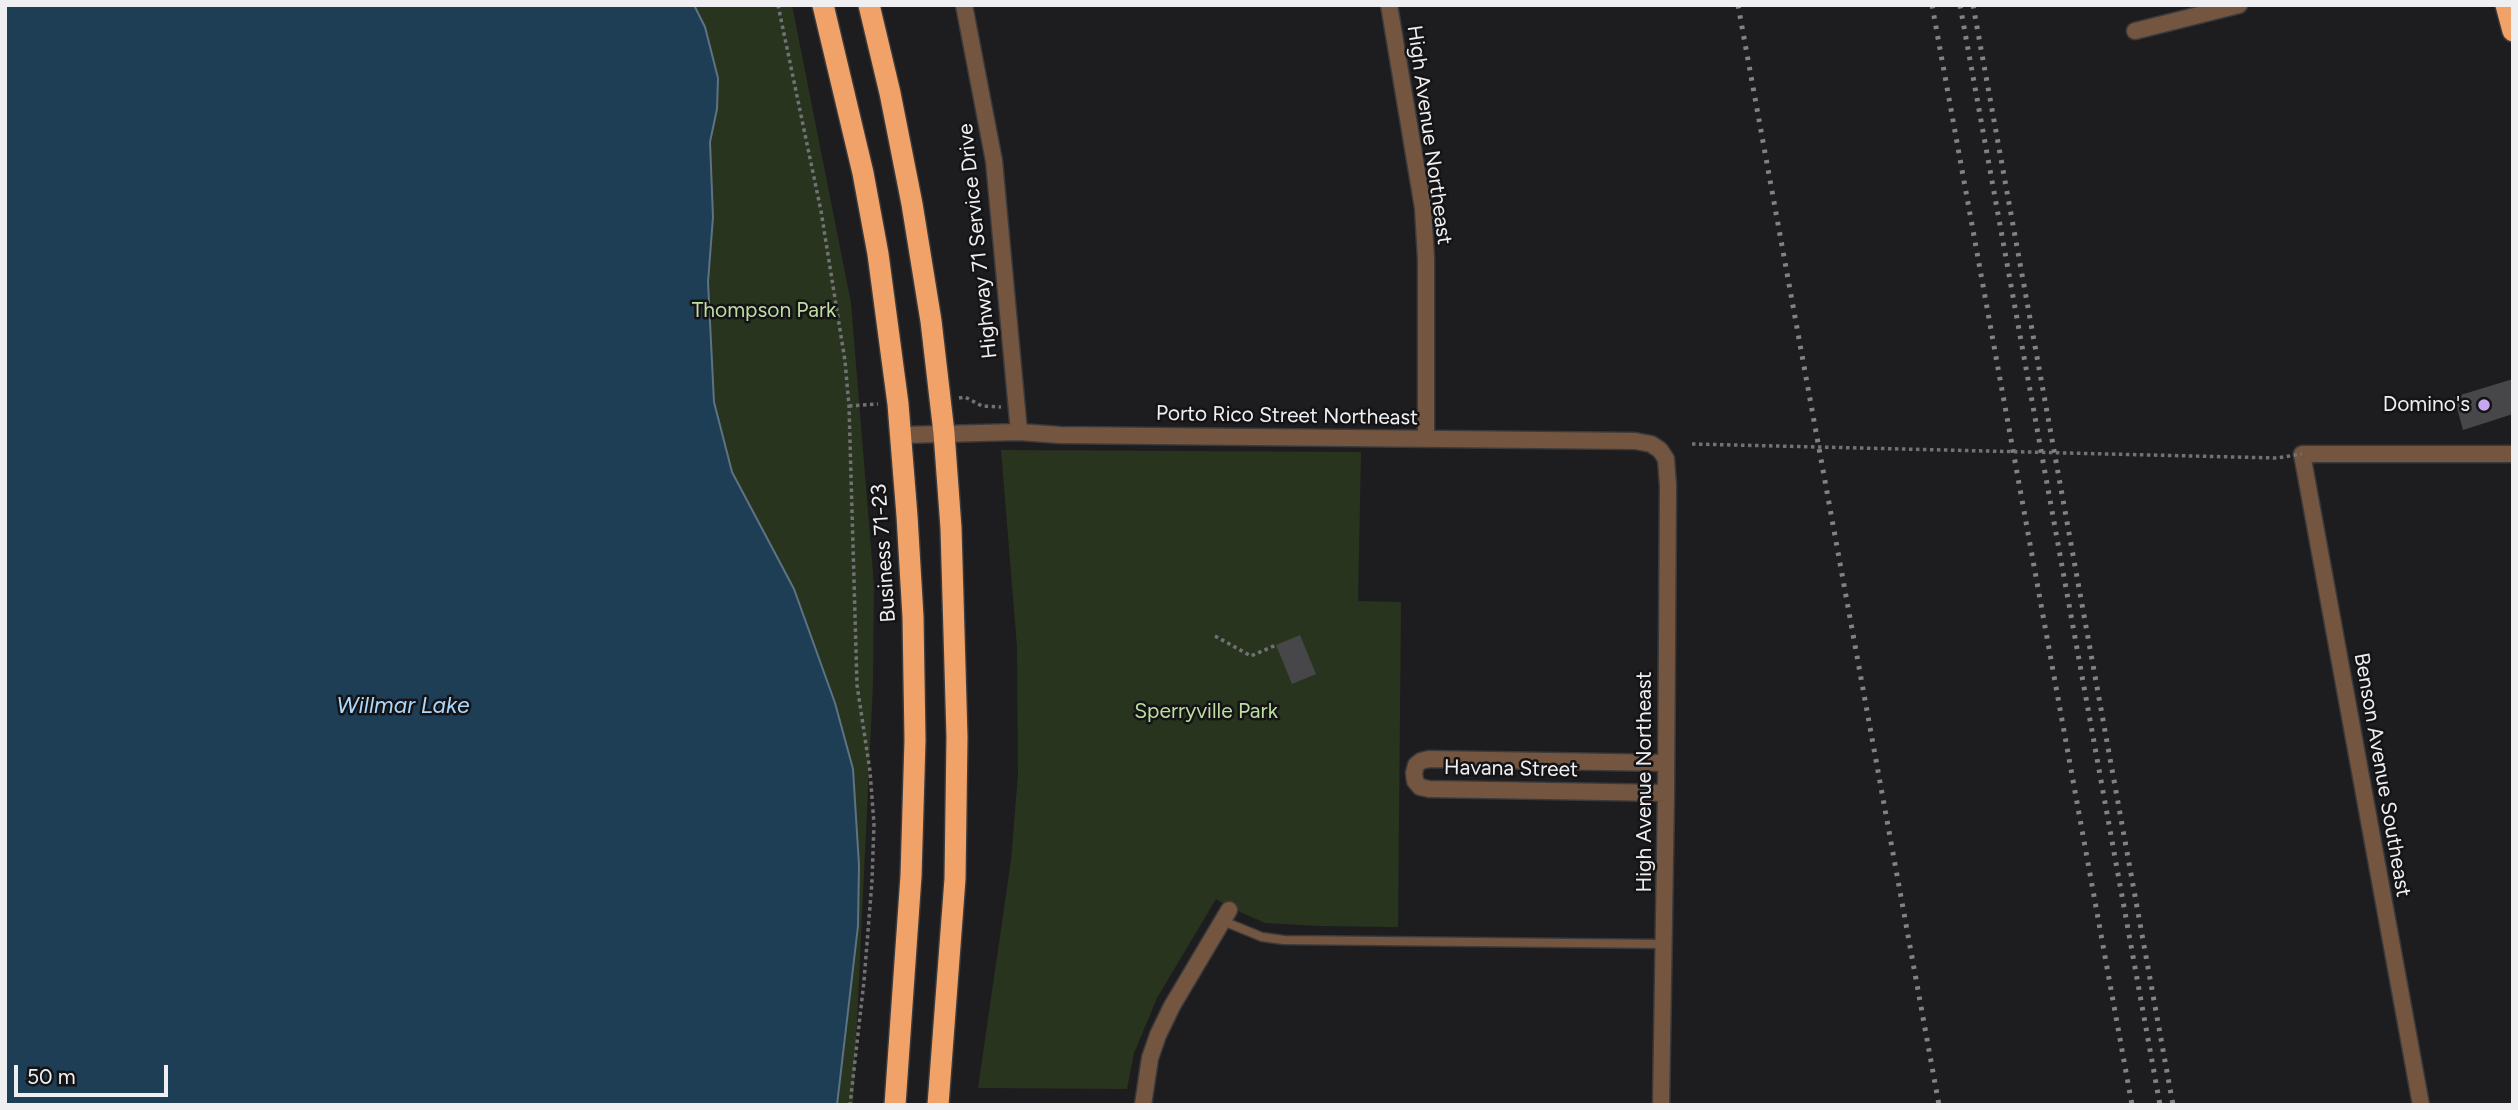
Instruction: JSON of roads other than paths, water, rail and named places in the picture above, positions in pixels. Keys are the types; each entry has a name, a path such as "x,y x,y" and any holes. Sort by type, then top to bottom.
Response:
{"highway":[{"name":"Business 71-23","path":"823,5 863,173 878,254 901,435 913,617 915,740 911,876 895,1105"},
{"path":"869,5 912,204 931,321 944,433 955,610 957,737 955,879 938,1105"},
{"path":"2506,5 2513,31"}],"street":[{"name":"Highway 71 Service Drive","path":"964,5 994,161 1019,432"},
{"name":"High Avenue Northeast","path":"1390,5 1423,208 1426,259 1426,439"},
{"path":"2135,31 2239,5"},
{"name":"Porto Rico Street Northeast","path":"901,435 1019,432 1060,435 1635,442 1651,444 1666,459"},
{"name":"Benson Avenue Southeast","path":"2421,1105 2302,454 2513,454"},
{"name":"High Avenue Northeast","path":"1661,1105 1667,793 1666,459"},
{"name":"Havana Street","path":"1666,763 1429,759 1416,765 1414,773 1415,781 1420,787 1429,789 1667,793"},
{"path":"1143,1105 1150,1058 1158,1035 1171,1006 1226,916"}],"lane":[{"path":"1226,916 1262,937 1283,940 1664,944"}],"water":[{"name":"Willmar Lake","path":"5,5 694,5 705,27 718,78 717,109 710,142 713,217 708,282 714,402 732,472 794,589 835,703 853,769 859,865 858,926 837,1105 5,1105"}],"railway":[{"path":"1738,5 1939,1105"},
{"path":"1932,5 2132,1105"},
{"path":"1960,5 2160,1105"},
{"path":"1973,5 2173,1105"}],"place":[{"name":"Domino's","path":"2484,405"}],"park label":[{"name":"Thompson Park","path":"764,311"},
{"name":"Sperryville Park","path":"1206,712"}]}
